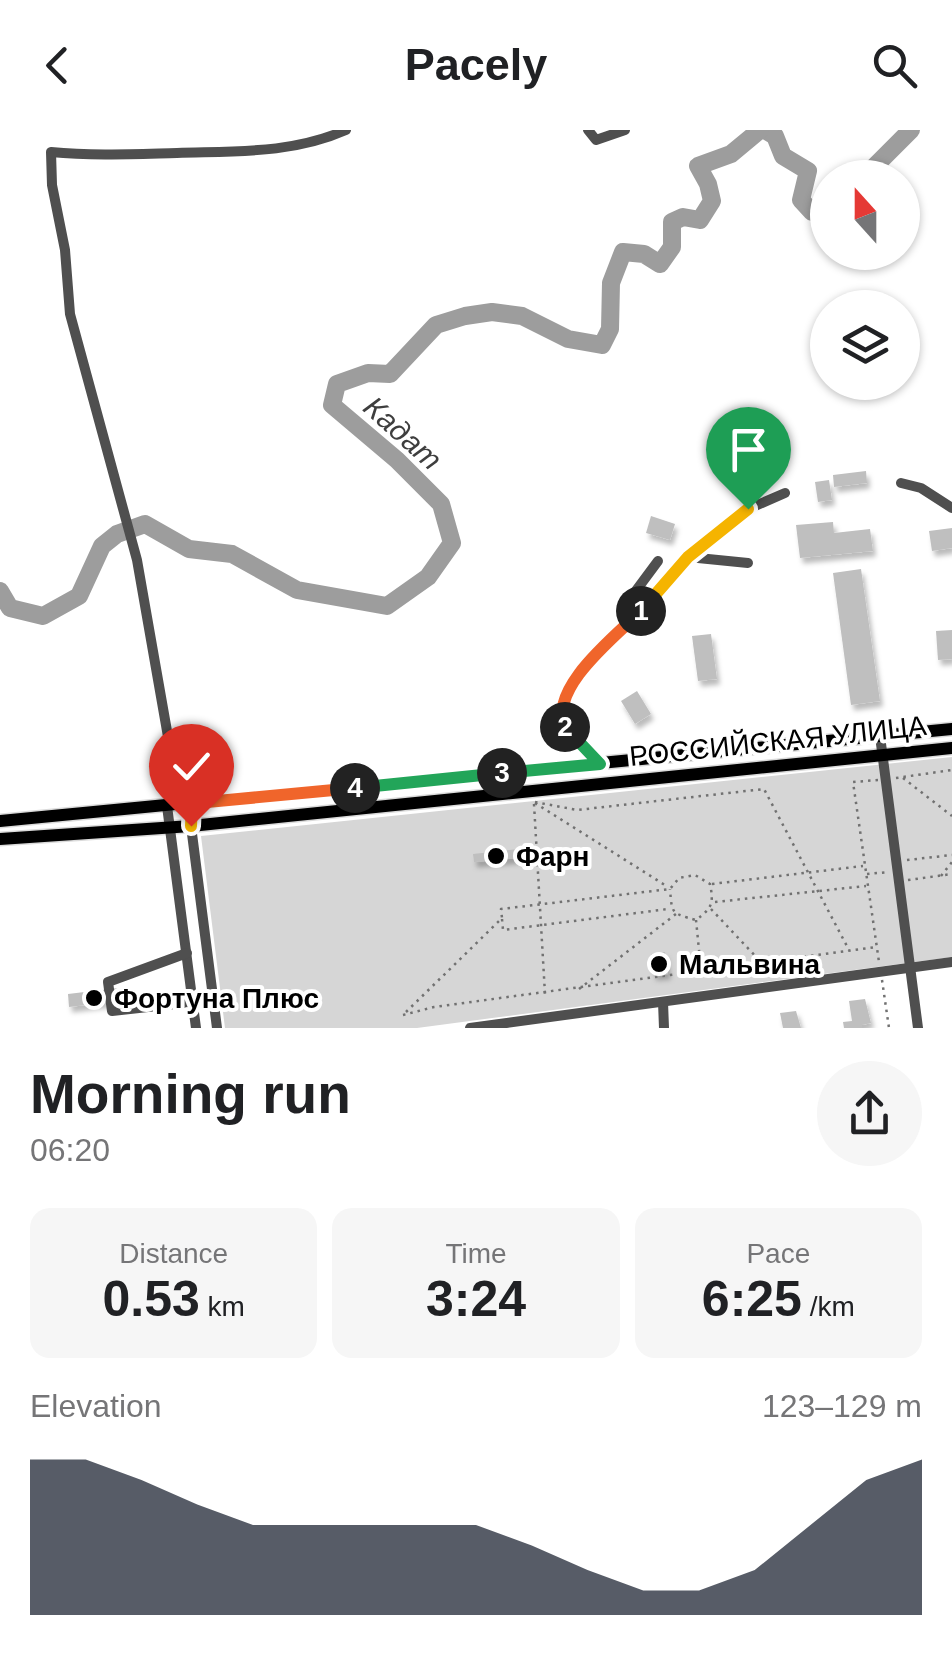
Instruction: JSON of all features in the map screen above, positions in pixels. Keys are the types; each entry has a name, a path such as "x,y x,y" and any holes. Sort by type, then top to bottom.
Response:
{"main road":[{"name":"РОССИЙСКАЯ УЛИЦА","path":"0,821 952,729"},
{"name":"РОССИЙСКАЯ УЛИЦА","path":"0,839 191,826 952,748"}],"street":[{"path":"216,1028 191,826 180,805 137,560 70,314 65,250 52,185 52,152 84,155 274,150 326,139 346,130"},
{"path":"588,130 596,140 626,130"},
{"path":"901,483 921,488 952,508"},
{"path":"600,764 566,730 560,713 573,683 688,557 748,509 785,493"},
{"path":"688,557 748,563"},
{"path":"624,625 632,596 658,561"},
{"path":"880,736 918,1028"},
{"path":"180,805 170,828 196,1028"},
{"path":"187,953 108,982 112,1011 193,1002"},
{"path":"470,1028 952,962"},
{"path":"663,1002 664,1028"}],"path":[{"path":"889,1028 853,782 952,770"},
{"path":"902,777 952,816"},
{"path":"534,802 577,810 764,789 850,950"},
{"path":"534,802 670,889"},
{"path":"534,802 545,994"},
{"path":"952,855 904,860 907,880 952,874"},
{"path":"941,876 952,862"},
{"path":"696,920 671,909 670,889 678,878 695,875 710,884 864,866"},
{"path":"866,874 898,871"},
{"path":"696,920 711,908 710,884"},
{"path":"713,902 867,886"},
{"path":"670,889 500,909 503,930 671,909"},
{"path":"711,908 761,962"},
{"path":"578,990 676,914"},
{"path":"502,918 403,1015 434,1007 876,947"},
{"path":"696,920 702,972"}],"shaded area":[{"path":"952,757 952,957 417,1028 225,1028 201,836"}],"building":[{"path":"866,471 867,483 834,487 833,475"},
{"path":"829,480 832,500 818,502 815,482"},
{"path":"651,516 675,524 670,540 646,533"},
{"path":"833,522 834,533 870,529 873,551 800,558 796,525"},
{"path":"952,528 952,548 932,551 929,531"},
{"path":"861,569 880,701 851,705 833,573"},
{"path":"952,630 952,659 938,660 936,631"},
{"path":"711,634 717,679 698,681 692,636"},
{"path":"637,691 651,714 635,724 621,701"},
{"name":"Фарн","path":"518,849 519,858 474,862 473,854"},
{"name":"Мальвина","path":"665,952 668,974 653,975 651,954"},
{"name":"Фортуна Плюс","path":"118,988 119,1001 69,1007 68,994"},
{"path":"865,999 871,1023 862,1028 844,1028 843,1022 852,1021 849,1001"},
{"path":"796,1011 801,1028 783,1028 780,1013"}],"waterway":[{"name":"Кадат","path":"0,591 10,608 43,616 79,596 102,546 117,534 145,524 189,549 232,554 297,590 387,606 428,577 452,543 441,504 332,405 337,384 368,373 390,374 436,325 492,312 522,316 568,339 602,345 610,329 611,283 623,252 644,254 660,264 672,247 672,222 683,217 700,220 712,201 698,166 731,154 760,130"},
{"name":"Кадат","path":"765,130 775,136 783,156 808,171 801,200 810,210"},
{"name":"Кадат","path":"881,160 911,130"}],"place":[{"name":"Фарн","path":"496,856"},
{"name":"Мальвина","path":"659,964"},
{"name":"Фортуна Плюс","path":"94,998"}],"route":[{"path":"191,826 192,804 600,764 572,739 562,722 560,713 566,694 670,575 748,509"}]}
